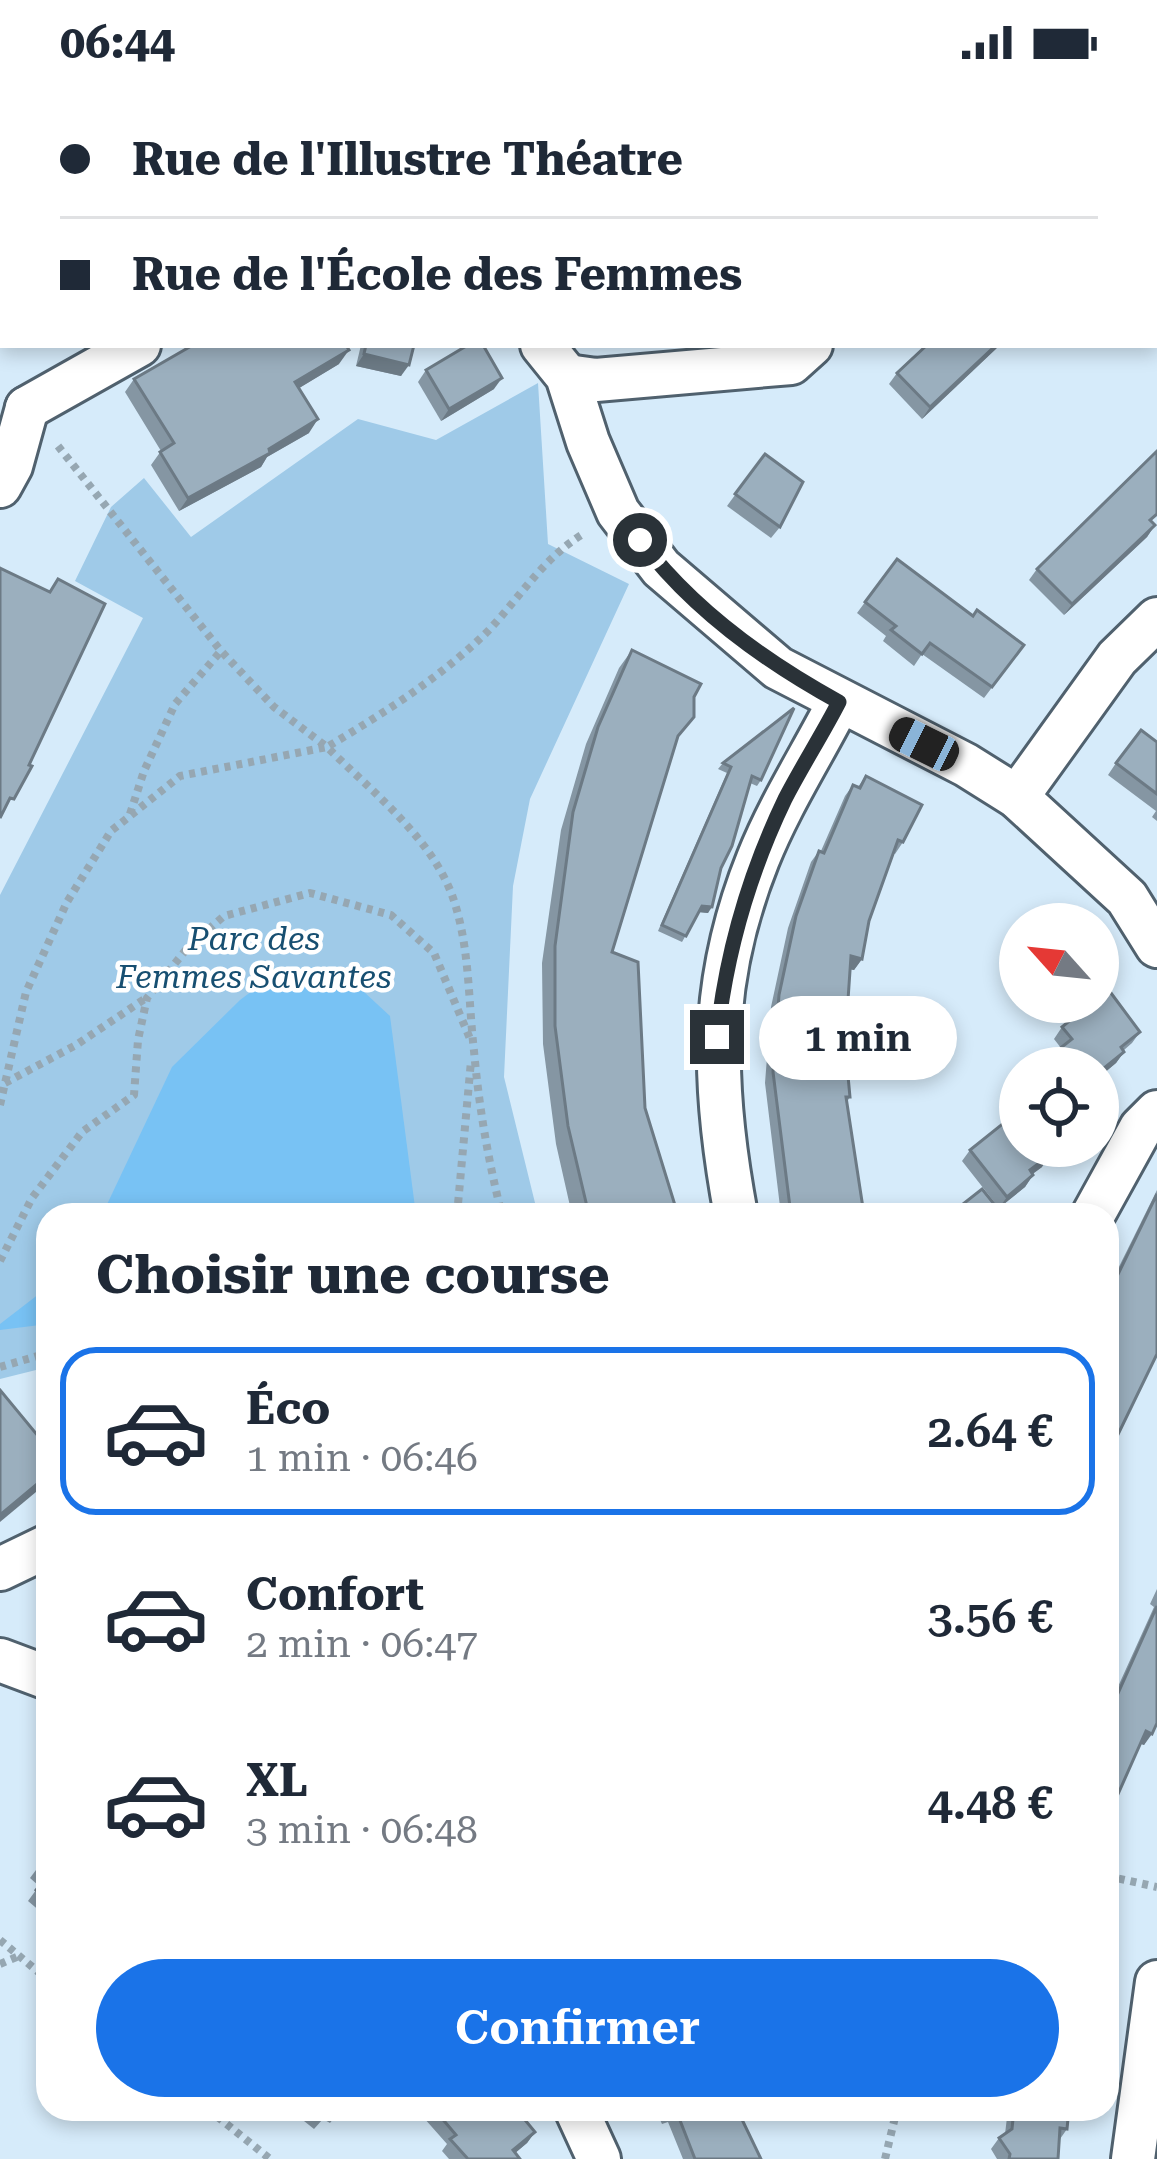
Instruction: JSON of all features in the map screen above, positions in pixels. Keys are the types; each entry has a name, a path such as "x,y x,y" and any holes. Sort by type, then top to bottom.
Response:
{"street":[{"path":"0,486 11,466 28,402 133,348"},
{"path":"554,361 596,380 791,363 808,348"},
{"path":"554,361 618,512 661,568 778,668 966,765 1017,797 1127,898 1157,946"},
{"path":"1017,797 1117,658 1157,619"},
{"path":"734,1203 719,1104 717,1037 729,949 757,861 839,702"},
{"path":"1100,1203 1142,1128 1157,1112"},
{"path":"0,1569 36,1552"},
{"path":"0,1660 36,1674"},
{"path":"1133,2159 1157,1982"},
{"path":"582,2121 599,2159"}],"path":[{"path":"28,402 68,423 50,436 221,650 274,707 327,747 417,837 451,893 470,976 486,1152 499,1203"},
{"path":"0,1105 26,992 67,902 111,831 180,776 327,747 407,700 486,632 558,550 618,512"},
{"path":"129,817 175,704 221,650"},
{"path":"2,1084 76,1045 147,998 188,946 224,916 310,893 392,915 434,952 473,1046 458,1203"},
{"path":"0,1261 32,1198 82,1132 134,1095 147,998"},
{"path":"0,1366 36,1356"},
{"path":"1119,1879 1157,1887"},
{"path":"0,1940 36,1970"},
{"path":"0,1964 19,1956"},
{"path":"223,2121 270,2159"},
{"path":"885,2159 894,2121"}],"green space":[{"name":"Parc des Femmes Savantes","path":"538,383 548,544 629,584 530,799 513,886 504,1077 535,1203 36,1203 36,1370 0,1379 0,895 143,618 75,581 111,507 144,478 191,537 358,419 436,440"}],"shaded area":[{"path":"317,967 363,991 390,1016 414,1203 108,1203 172,1067 240,1000 279,971"},
{"path":"36,1296 36,1326 0,1330 0,1324"}],"building":[{"path":"188,348 349,350 295,382 318,419 269,449 270,453 188,498 160,452 174,443 134,379"},
{"path":"365,348 413,348 409,365 364,354"},
{"path":"463,348 485,348 502,378 449,409 426,370"},
{"path":"924,348 993,348 930,407 897,373"},
{"path":"1157,451 1157,514 1150,520 1155,525 1072,604 1037,569"},
{"path":"765,454 803,482 780,527 735,494"},
{"path":"897,559 973,616 977,610 1024,645 992,687 930,643 922,654 865,602"},
{"path":"0,568 50,592 58,579 105,604 32,766 0,818"},
{"path":"632,650 701,684 694,697 694,717 678,736 612,952 638,962 645,1108 674,1203 586,1203 568,1126 555,1026 555,946 573,812 598,727"},
{"path":"794,708 761,780 752,776 712,907 702,906 686,936 662,925 731,767 723,763"},
{"path":"1141,730 1157,742 1157,794 1116,763"},
{"path":"866,776 922,805 903,842 898,840 869,921 862,959 851,956 845,1044 850,1097 846,1097 862,1203 789,1203 773,1072 779,995 796,916 819,851 824,853 853,785 860,788"},
{"path":"1119,1004 1140,1032 1121,1047 1124,1052 1119,1056 1119,1047 1062,1047 1072,1039 1062,1027 1067,1023 1119,1023"},
{"path":"999,1127 999,1167 1034,1167 1033,1175 1007,1197 970,1150"},
{"path":"982,1189 993,1203 964,1203"},
{"path":"1157,1194 1157,1354 1119,1432 1119,1272"},
{"path":"0,1390 36,1434 36,1485 0,1515"},
{"path":"1157,1606 1157,1723 1152,1734 1146,1731 1119,1792 1119,1691"},
{"path":"444,2121 526,2121 535,2132 513,2150 520,2159 468,2159 450,2139 456,2135"},
{"path":"680,2121 743,2121 761,2159 695,2159"},
{"path":"1013,2121 1068,2121 1067,2129 1060,2128 1058,2159 1009,2159 999,2138 1012,2129"}],"route":[{"path":"640,540 661,568 778,668 839,702 757,861 729,949 717,1037"}]}
